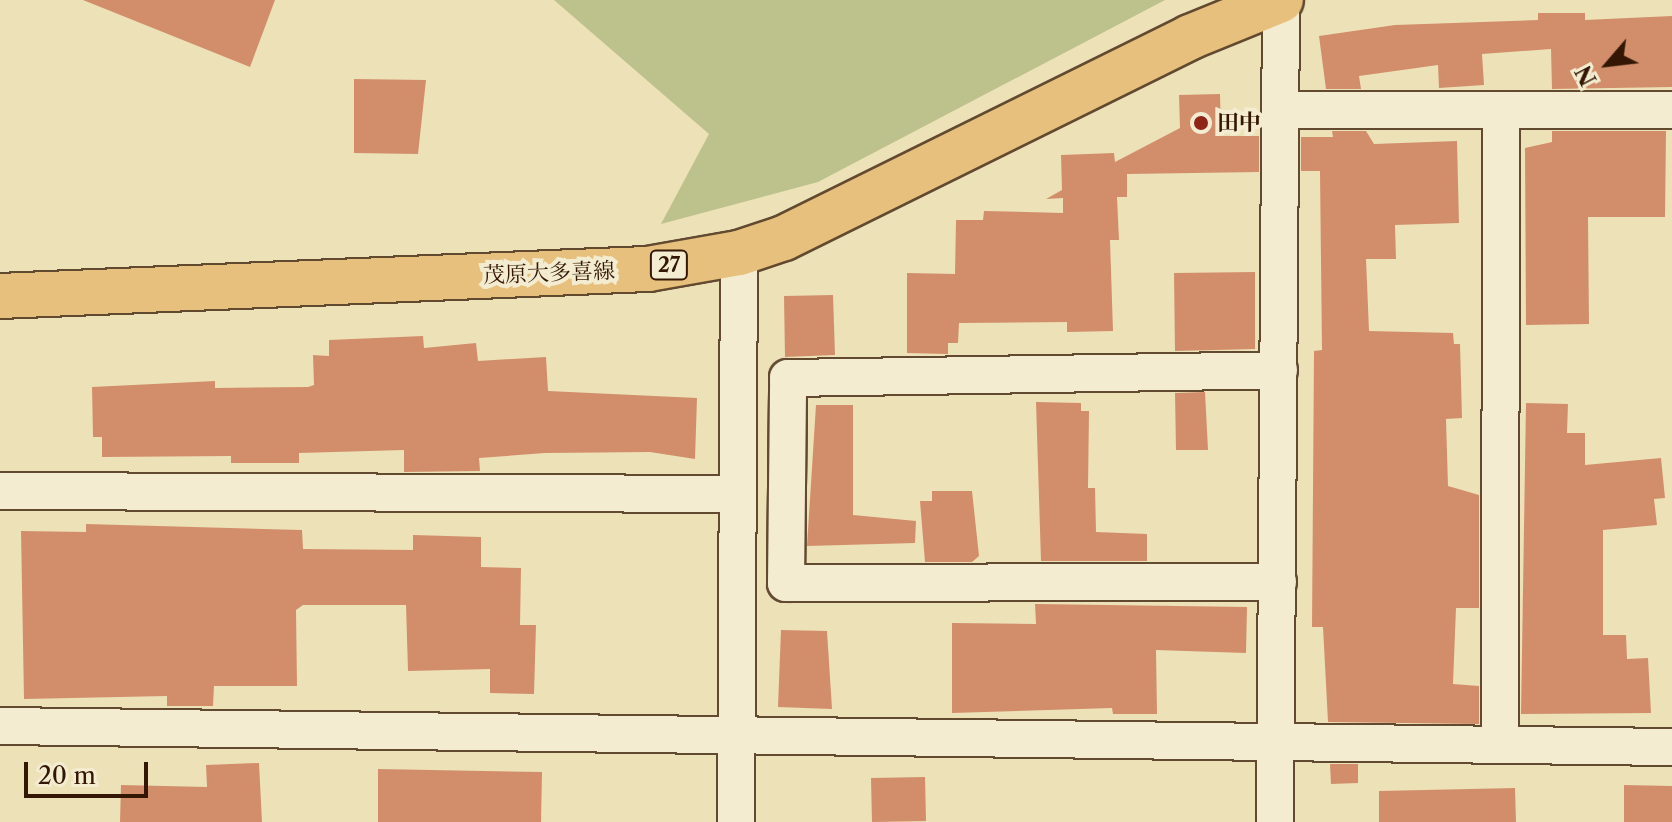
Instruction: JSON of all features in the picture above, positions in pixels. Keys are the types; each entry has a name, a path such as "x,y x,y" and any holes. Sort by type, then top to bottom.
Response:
{"main road":[{"name":"茂原大多喜線","path":"0,296 648,269 739,253 784,238 1190,37 1281,0"}],"street":[{"path":"1275,822 1281,0"},
{"path":"1280,110 1672,110"},
{"path":"1500,743 1501,110"},
{"path":"736,822 734,494 739,253"},
{"path":"1278,582 786,583 788,378 1279,370"},
{"path":"0,491 734,494"},
{"path":"0,704 0,726 736,739 1500,743 1672,747"}],"green space":[{"path":"554,0 1165,0 818,182 661,224 709,134"}],"building":[{"path":"83,0 275,0 250,67"},
{"path":"1538,13 1585,13 1585,20 1672,16 1672,87 1552,89 1551,49 1482,54 1484,85 1439,88 1438,65 1359,76 1361,89 1326,89 1319,36 1395,25 1538,20"},
{"path":"354,79 426,80 418,154 354,153"},
{"path":"1220,94 1221,136 1259,136 1259,172 1127,174 1127,197 1117,197 1119,240 1110,240 1113,331 1067,332 1067,322 959,323 958,343 948,343 948,354 907,353 907,273 955,274 956,220 983,220 984,211 1063,213 1063,198 1046,199 1062,190 1061,155 1114,153 1115,162 1180,128 1179,95"},
{"path":"1332,131 1366,131 1374,144 1457,141 1459,223 1395,225 1396,259 1366,259 1369,331 1453,333 1454,344 1460,344 1462,418 1446,419 1448,486 1479,495 1479,608 1456,608 1453,684 1479,686 1479,724 1328,722 1323,627 1312,627 1314,351 1322,350 1320,171 1301,171 1301,137 1333,137"},
{"path":"1552,131 1666,131 1665,217 1588,217 1589,324 1526,325 1525,148 1552,142"},
{"path":"1255,272 1255,349 1175,351 1174,273"},
{"path":"833,295 835,355 785,357 784,296"},
{"path":"423,336 424,348 476,343 478,361 546,357 548,391 697,398 695,459 650,452 545,453 479,458 480,471 404,472 404,450 299,453 299,463 231,463 231,456 102,457 102,437 93,437 92,387 215,381 215,388 308,387 314,385 313,355 329,356 329,340"},
{"path":"1205,392 1208,450 1176,450 1175,393"},
{"path":"1036,402 1081,403 1081,411 1089,411 1088,488 1095,488 1096,532 1147,534 1147,561 1041,561"},
{"path":"1526,403 1568,404 1567,433 1585,433 1585,465 1661,458 1665,498 1654,499 1657,525 1603,530 1603,635 1626,635 1627,659 1648,658 1651,713 1521,714"},
{"path":"816,405 853,405 853,515 916,521 915,543 807,546"},
{"path":"932,491 972,491 979,556 972,562 925,562 920,501 932,501"},
{"path":"86,524 302,530 303,549 413,550 413,535 481,537 481,567 521,568 520,625 536,625 534,694 490,693 490,669 408,671 406,605 303,605 296,610 297,686 214,686 213,706 167,706 167,696 24,699 21,531 86,532"},
{"path":"1035,604 1247,607 1246,653 1156,650 1157,714 1113,714 1112,708 952,713 952,623 1036,624"},
{"path":"781,630 827,631 832,709 778,707"},
{"path":"259,763 262,822 120,822 121,785 207,787 206,765"},
{"path":"1330,764 1358,764 1358,783 1331,784"},
{"path":"378,769 542,772 541,822 378,822"},
{"path":"925,777 926,821 872,822 871,778"},
{"path":"1624,785 1672,786 1672,822 1624,822"},
{"path":"1515,788 1516,822 1379,822 1379,791"}],"place":[{"name":"田中","path":"1201,123"}]}
